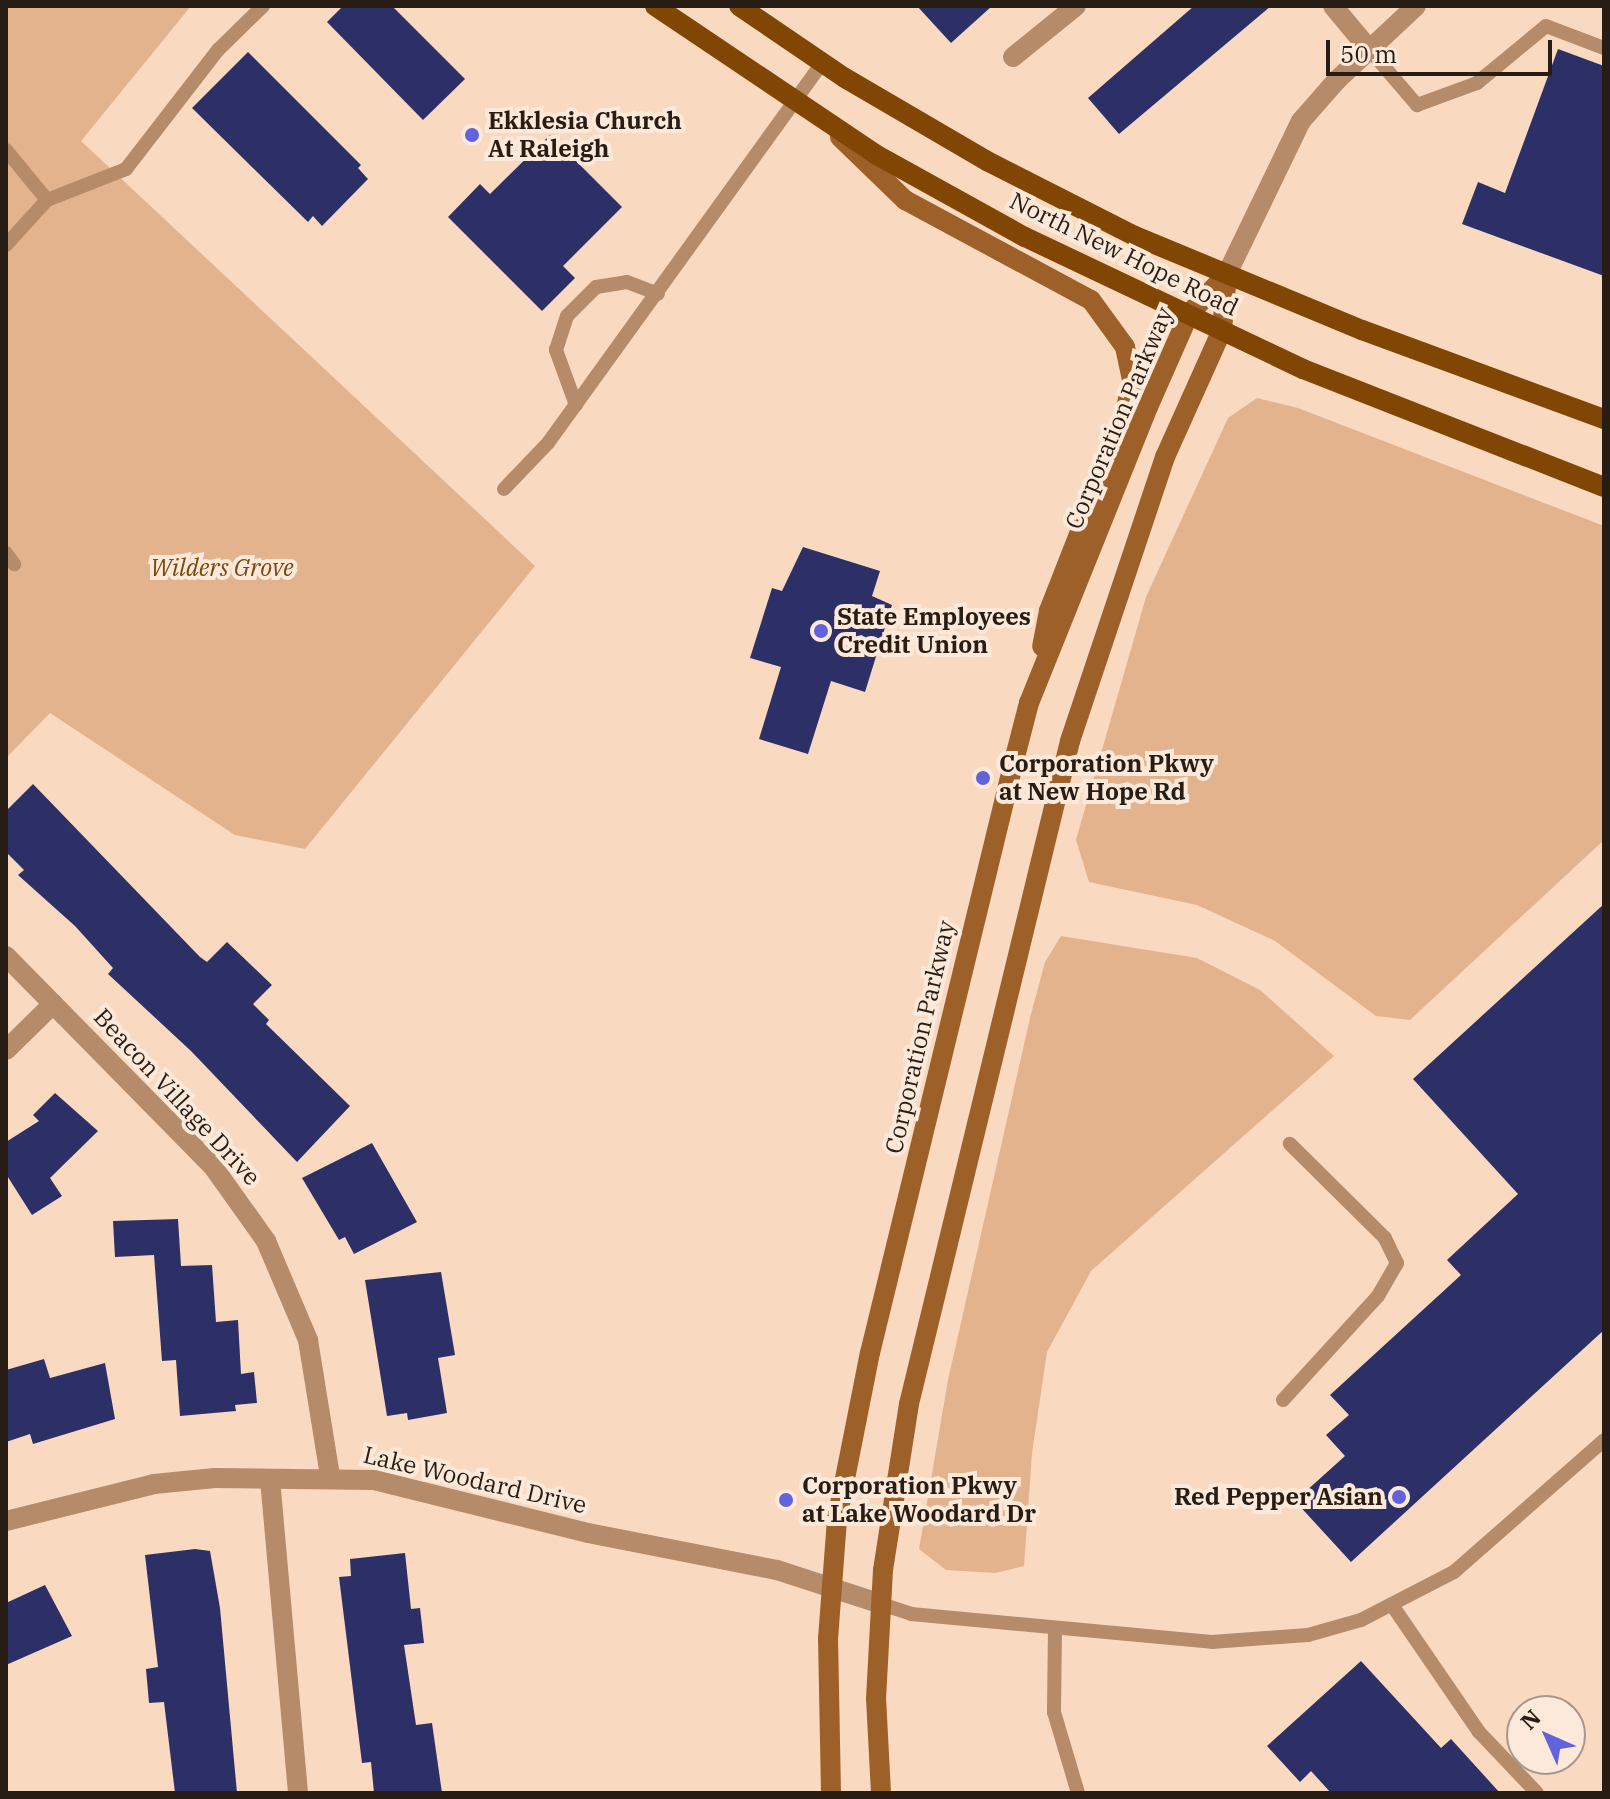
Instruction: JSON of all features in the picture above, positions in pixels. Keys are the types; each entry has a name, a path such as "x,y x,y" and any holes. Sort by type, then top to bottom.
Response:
{"main road":[{"name":"North New Hope Road","path":"655,6 826,123 1025,237 1303,369 1604,487"},
{"name":"North New Hope Road","path":"739,6 823,62 987,161 1135,236 1604,419"},
{"path":"826,123 905,200 1091,300 1125,347 1131,393 1049,611 1029,703"},
{"name":"Corporation Parkway","path":"831,1793 832,1587 837,1519 857,1408 1029,703 1189,314 1227,274"},
{"path":"881,1793 876,1699 881,1604 897,1459 1066,755 1165,457 1222,330 1227,274"}],"street":[{"path":"1013,57 1076,6"},
{"path":"1333,6 1369,49"},
{"path":"1227,274 1301,121 1369,49 1416,6"},
{"name":"Beacon Village Drive","path":"6,956 214,1168 266,1241 308,1340 330,1476"},
{"path":"6,1050 53,1004"},
{"name":"Lake Woodard Drive","path":"6,1521 154,1484 330,1476 374,1480 588,1533 777,1570 881,1604"},
{"path":"270,1479 298,1793"}],"lane":[{"path":"6,245 47,200 126,169 218,50 263,6"},
{"path":"1369,49 1417,105 1477,83 1546,26 1604,48"},
{"path":"504,489 576,405 823,62"},
{"path":"6,150 47,200"},
{"path":"576,405 556,350 567,316 596,287 627,282 658,294"},
{"path":"1283,1400 1378,1296 1397,1263 1385,1238 1290,1144"},
{"path":"881,1604 911,1614 1212,1642 1274,1640 1342,1627 1392,1605 1470,1561 1604,1440"},
{"path":"1392,1605 1479,1732 1537,1793"},
{"path":"1055,1628 1054,1712 1078,1793"}],"green space":[{"name":"Wilders Grove","path":"6,6 191,6 81,141 535,566 305,849 235,835 50,713 6,758"},
{"path":"1257,398 1298,408 1604,526 1604,840 1410,1020 1376,1016 1275,941 1197,905 1089,882 1076,840 1146,597 1228,418"},
{"path":"1061,936 1197,958 1260,990 1334,1056 1091,1271 1047,1352 1032,1453 1024,1566 995,1573 946,1570 919,1549 948,1380 1030,1018 1045,962"}],"building":[{"path":"343,6 392,6 465,79 423,120 327,22"},
{"path":"917,6 992,6 951,43"},
{"path":"1194,6 1271,6 1119,134 1088,98"},
{"path":"1558,49 1604,66 1604,276 1462,224 1478,182 1505,193"},
{"path":"248,52 361,165 358,168 368,179 322,226 313,216 308,222 192,108"},
{"path":"550,135 622,207 563,266 575,278 542,311 448,217 480,184 490,194"},
{"name":"State Employees Credit Union","path":"803,547 880,571 872,596 892,605 865,692 831,681 808,754 759,739 781,667 750,658 772,588 782,591"},
{"path":"33,784 200,957 207,962 227,942 272,985 253,1004 269,1020 266,1024 350,1106 297,1162 191,1051 108,974 113,968 75,926 18,875 24,870 6,852 6,811"},
{"path":"1604,904 1604,1330 1351,1562 1295,1501 1345,1456 1326,1435 1349,1415 1330,1395 1461,1275 1447,1260 1518,1194 1413,1079"},
{"path":"55,1093 98,1131 50,1178 62,1196 32,1215 6,1174 6,1142 39,1121 33,1115"},
{"path":"372,1143 417,1222 354,1254 345,1237 339,1240 302,1178"},
{"path":"178,1219 181,1266 212,1265 216,1322 238,1320 241,1374 254,1372 257,1403 235,1405 236,1411 180,1416 176,1360 162,1361 154,1255 115,1257 113,1221"},
{"path":"441,1272 455,1355 438,1358 447,1413 408,1420 407,1413 387,1416 365,1280"},
{"path":"44,1359 50,1378 105,1363 115,1419 33,1444 30,1434 6,1442 6,1370"},
{"path":"195,1549 210,1551 220,1608 237,1793 175,1793 164,1702 149,1703 146,1669 158,1667 145,1555"},
{"path":"405,1553 411,1609 420,1608 424,1643 404,1645 416,1725 432,1723 442,1793 374,1793 371,1762 362,1763 339,1577 351,1576 350,1559"},
{"path":"45,1585 72,1636 6,1665 6,1603"},
{"path":"1361,1661 1441,1748 1451,1739 1500,1793 1331,1793 1311,1771 1300,1782 1267,1746"}],"place":[{"name":"Ekklesia Church At Raleigh","path":"472,135"},
{"name":"State Employees Credit Union","path":"821,631"},
{"name":"Corporation Pkwy at New Hope Rd","path":"983,778"},
{"name":"Red Pepper Asian","path":"1399,1497"},
{"name":"Corporation Pkwy at Lake Woodard Dr","path":"786,1500"}]}
